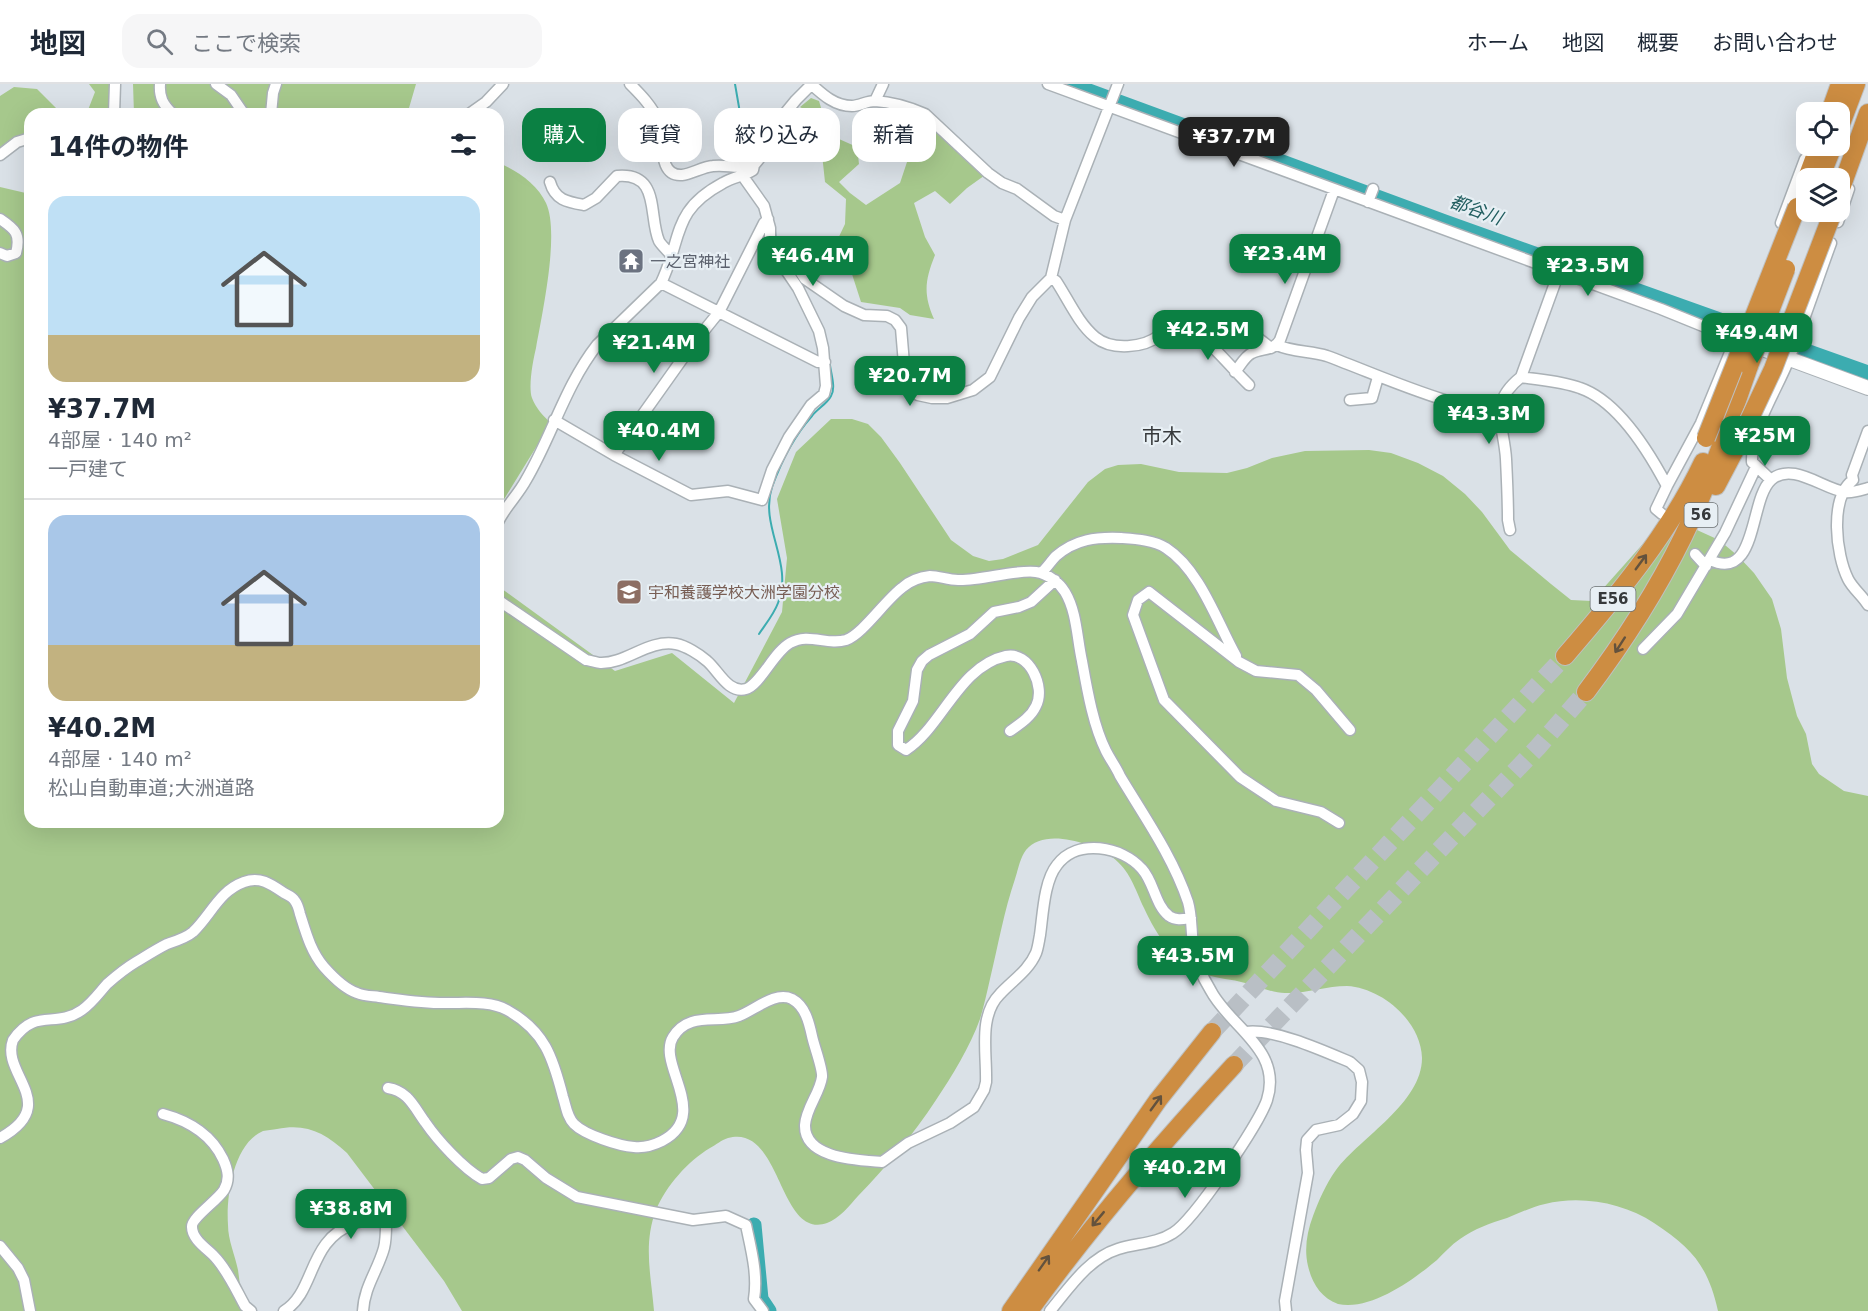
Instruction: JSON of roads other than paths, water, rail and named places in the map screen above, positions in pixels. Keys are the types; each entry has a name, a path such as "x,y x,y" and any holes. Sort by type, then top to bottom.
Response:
{"highway":[{"path":"1834,102 1840,84"},
{"path":"1849,102 1856,84"},
{"path":"1848,168 1868,113"},
{"path":"1719,443 1797,222"},
{"path":"1719,443 1749,366 1798,222"},
{"path":"1719,443 1773,369 1829,222"},
{"name":"56","path":"1657,539 1719,443"},
{"name":"56","path":"1662,578 1686,544 1719,443"},
{"name":"E56","path":"1565,656 1622,588 1657,539"},
{"name":"E56","path":"1586,692 1662,578"},
{"path":"1011,1311 1158,1100 1212,1032"},
{"path":"1029,1311 1091,1228 1149,1158 1234,1065"}],"street":[{"path":"114,108 115,84"},
{"path":"160,84 160,96 167,108"},
{"path":"216,84 231,95 240,108"},
{"path":"272,108 276,84"},
{"path":"478,108 503,84"},
{"path":"630,84 657,118 661,127 664,163 673,173 682,175 702,167 716,165 735,168 754,165"},
{"path":"504,511 526,481 554,420 588,356 661,283 672,256 679,226 690,208 702,196 725,182 753,170 773,128 811,84 826,97 839,104 853,106 875,101 913,109 925,114 988,173 1002,183 1017,189 1054,216 1065,220"},
{"path":"875,101 883,84"},
{"path":"1048,84 1111,102 1334,190 1370,197 1560,272 1868,388"},
{"path":"778,253 791,258 795,267 814,287 844,306 864,315 887,316 895,320 901,328 905,376 910,389 918,395 947,398 973,390 990,377 1019,318 1032,297 1051,278 1065,220 1118,84"},
{"path":"1771,480 1752,462 1756,435 1789,359 1868,131"},
{"path":"0,155 17,142 24,140"},
{"path":"1662,514 1656,508 1701,423 1808,156"},
{"path":"550,182 553,193 568,202 584,205 596,198 617,176 628,175 643,183 652,196 660,242 672,256"},
{"path":"554,420 614,455 691,495 728,491 762,500 772,470 789,437 812,405 824,394 825,362 819,331 770,239 764,206 742,176"},
{"path":"1274,346 1334,190"},
{"path":"0,219 14,228 20,240 16,253 7,256 0,253"},
{"path":"614,455 690,348 719,312 768,219"},
{"path":"1510,530 1506,455 1499,413 1504,394 1521,377 1560,272"},
{"path":"1051,278 1056,281 1077,316 1094,336 1102,342 1115,346 1146,344 1176,321 1210,317 1222,319 1239,324 1274,346 1301,349 1325,356 1458,404 1499,413"},
{"path":"661,283 818,362 825,362"},
{"path":"1176,321 1187,325 1201,335 1249,385"},
{"path":"1235,372 1250,354 1274,346"},
{"path":"1350,400 1371,398 1378,377"},
{"path":"1521,377 1575,386 1602,401 1637,437 1667,486"},
{"path":"1868,431 1852,475 1858,485 1868,488"},
{"path":"1643,649 1677,614 1708,563 1756,467"},
{"path":"1695,554 1708,563 1731,562 1740,558 1748,543 1764,490 1771,480 1781,474 1797,474 1844,492 1868,488"},
{"path":"1853,480 1844,492 1836,521 1840,554 1847,577 1868,605"},
{"path":"1041,573 1054,557 1081,540 1101,537 1128,538 1152,542 1166,548 1201,587 1239,662"},
{"path":"504,604 586,660 599,663 612,661 658,644 676,644 708,662 726,682 736,688 746,689 755,683 788,644 810,638 832,642 845,641 855,635 884,603 911,582 928,576 957,580 1033,571 1055,580 1065,591 1073,610 1088,693 1104,748 1173,866 1188,903 1195,955 1210,991 1262,1050 1269,1074 1269,1096 1257,1122 1190,1217 1174,1233 1158,1240 1112,1251 1097,1258 1050,1311"},
{"path":"1010,731 1025,720 1037,705 1039,693 1036,677 1029,666 1017,657 1006,656 984,666 960,687 918,742 906,750 898,745 897,739 898,731 913,701 917,670 922,661 928,655 970,634 994,612 1019,607 1030,602 1055,580"},
{"path":"1339,823 1321,812 1276,801 1240,777 1164,700 1133,615 1138,600 1149,592 1239,662 1256,671 1298,675 1316,690 1350,730"},
{"path":"0,1138 15,1129 26,1112 26,1102 7,1056 9,1045 23,1026 33,1021 58,1019 75,1014 86,1007 110,981 134,963 192,932 214,904 231,889 245,881 256,879 268,882 296,901 312,949 322,965 341,983 357,993 416,1002 476,1003 506,1009 538,1033 547,1047 556,1070 567,1113 573,1123 586,1132 632,1147 657,1144 675,1131 683,1117 681,1092 670,1049 672,1038 679,1030 703,1018 724,1020 741,1016 777,997 789,997 802,1006 821,1065 822,1081 805,1126 811,1141 828,1154 841,1159 882,1162 908,1143 950,1123 974,1107 986,1082 985,1029 989,1010 1000,994 1020,976 1036,953 1050,873 1061,858 1087,848 1100,848 1127,858 1141,867 1150,879 1167,914 1175,919 1191,918"},
{"path":"1246,1032 1258,1030 1272,1034 1350,1062 1359,1070 1362,1082 1361,1101 1353,1114 1339,1125 1316,1130 1307,1140 1308,1173 1285,1301 1286,1311"},
{"path":"388,1089 397,1090 410,1100 439,1139 473,1174 482,1179 489,1178 511,1159 518,1157 577,1197 693,1220 726,1216 741,1222 746,1225 751,1250 756,1281 754,1299 762,1311"},
{"path":"163,1114 178,1118 206,1135 218,1148 228,1169 228,1180 223,1191 212,1206 195,1218 191,1230 201,1244 216,1257 245,1306 251,1311"},
{"path":"284,1311 291,1307 304,1288 318,1256 331,1238 346,1226 376,1219 386,1224 386,1245 369,1282 363,1311"},
{"path":"0,1246 18,1268 24,1280 30,1311"}],"waterway":[{"path":"735,84 744,136 741,164"},
{"name":"都谷川","path":"1070,84 1445,222 1868,373"},
{"path":"775,231 776,244"},
{"path":"759,634 772,615 782,588 780,559 770,516 769,502 772,487 784,459 805,424 831,396 833,385 830,365"},
{"path":"754,1225 761,1299 769,1311"}],"tunnel":[{"path":"1212,1032 1565,656"},
{"path":"1234,1065 1538,747 1586,692"}],"place":[{"name":"一之宮神社","path":"631,261"},
{"name":"宇和養護学校大洲学園分校","path":"629,592"}],"district":[{"name":"市木","path":"1162,436"}]}
